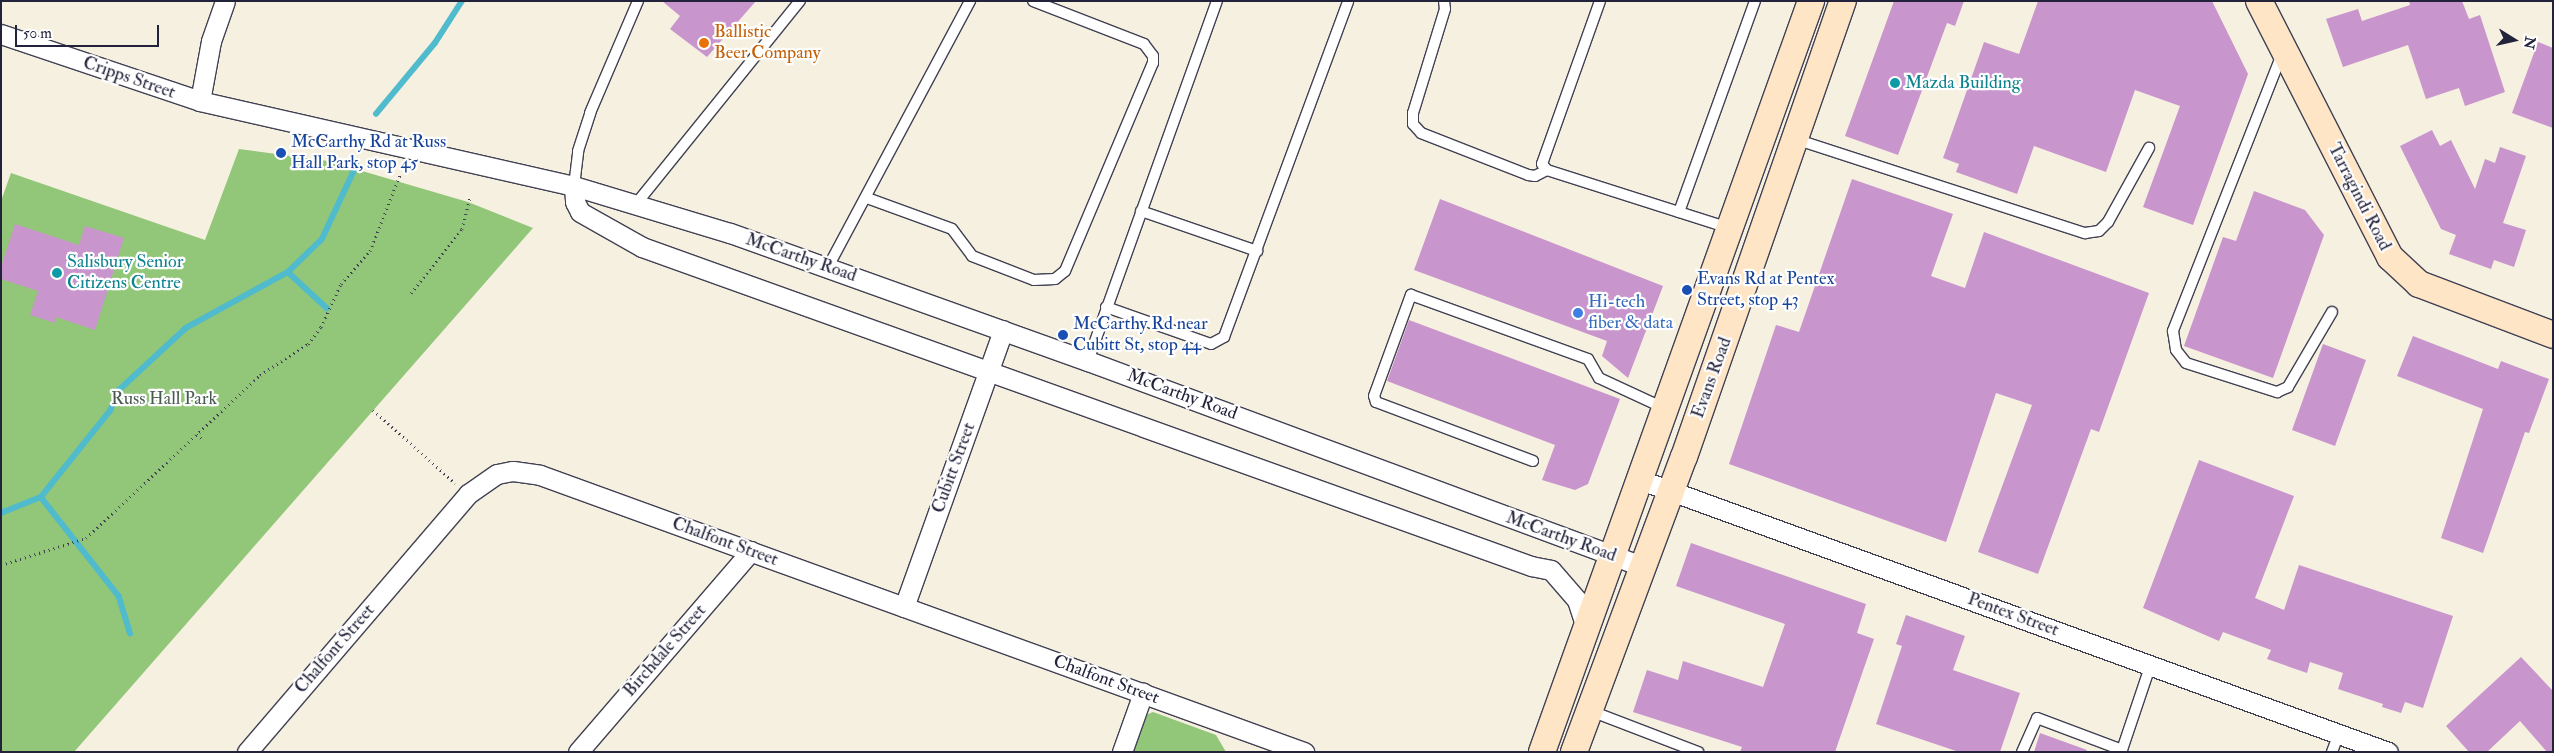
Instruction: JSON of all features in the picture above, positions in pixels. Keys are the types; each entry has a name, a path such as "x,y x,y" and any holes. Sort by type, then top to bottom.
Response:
{"main road":[{"name":"Evans Road","path":"1542,752 1610,555 1811,1"},
{"name":"Evans Road","path":"1574,752 1672,491 1843,1"},
{"name":"Tarragindi Road","path":"2259,1 2390,257 2419,284 2553,335"}],"street":[{"path":"200,101 211,41 225,1"},
{"name":"Cripps Street","path":"1,34 200,101"},
{"name":"McCarthy Road","path":"200,101 574,186 636,204 828,267 1088,360 1644,567"},
{"name":"McCarthy Road","path":"574,186 575,202 580,212 642,247 1531,566 1551,570 1577,600 1585,625"},
{"name":"Cubitt Street","path":"904,607 1003,330"},
{"name":"Chalfont Street","path":"246,752 468,494 497,474 527,472 751,550 1143,693 1259,744 1304,752"},
{"name":"Pentex Street","path":"1638,479 2151,664 2388,752"},
{"name":"Birchdale Street","path":"578,752 751,550"},
{"path":"1122,752 1143,693"}],"lane":[{"path":"574,186 578,151 590,113 638,1"},
{"path":"636,204 800,1"},
{"path":"828,267 867,198 970,1"},
{"path":"867,198 952,229 972,256 1034,280 1055,279 1065,270 1153,63 1153,56 1144,44 1033,1"},
{"path":"1088,360 1217,1"},
{"path":"1106,306 1211,344 1219,342 1224,336 1348,1"},
{"path":"1444,1 1445,9 1412,113 1414,124 1421,133 1528,175 1542,174 1547,170"},
{"path":"1600,1 1544,153 1542,164 1547,170 1729,228"},
{"path":"1679,212 1755,1"},
{"path":"2284,51 2173,331 2176,350 2186,362 2276,392 2288,386 2332,312"},
{"path":"1794,139 2085,233 2099,231 2108,222 2149,148"},
{"path":"1141,211 1257,250"},
{"path":"1533,461 1376,402 1374,396 1411,295 1588,359 1599,378 1664,408"},
{"path":"2022,752 2037,718 2125,751 2151,664"},
{"path":"1590,710 1698,752"},
{"path":"2332,752 2339,733"}],"path":[{"path":"1,565 86,538 260,375 308,344 321,327 340,284 370,251 400,175"},
{"path":"411,293 462,229 470,196"},
{"path":"373,410 468,494"},
{"path":"197,434 203,440"}],"green space":[{"name":"Russ Hall Park","path":"239,149 328,161 468,202 533,228 74,752 1,752 1,201 11,173 205,240"},
{"path":"1153,712 1216,735 1226,752 1132,752 1146,715"}],"building":[{"name":"Ballistic Beer Company","path":"662,1 756,1 707,57 670,29 680,16"},
{"name":"Mazda Building","path":"1894,1 1964,1 1955,26 1947,23 1898,155 1845,136"},
{"path":"2038,1 2212,1 2248,74 2193,225 2143,207 2180,106 2135,90 2106,172 2034,146 2017,194 1956,172 1959,164 1943,158 1984,42 2019,54"},
{"path":"2409,1 2462,1 2469,19 2480,15 2505,92 2465,106 2459,88 2426,99 2408,45 2343,67 2326,19 2358,9 2362,21 2410,5"},
{"path":"2538,42 2553,48 2553,128 2512,113"},
{"path":"2432,130 2440,146 2451,140 2475,189 2485,159 2495,163 2500,147 2526,156 2503,223 2526,230 2514,267 2494,260 2491,269 2449,254 2456,235 2441,229 2400,146"},
{"path":"1852,179 1953,214 1931,276 1965,288 1984,232 2149,293 2099,432 2091,429 2038,574 1978,552 2032,405 1996,393 1946,542 1729,464 1776,325 1799,332"},
{"path":"2254,191 2305,210 2324,235 2273,378 2184,346 2223,237 2236,241"},
{"path":"1440,199 1663,286 1628,378 1602,356 1607,341 1414,270"},
{"name":"Salisbury Senior Citizens Centre","path":"15,224 79,245 85,226 124,238 95,330 56,317 55,323 30,315 38,291 1,279 1,267"},
{"path":"1409,320 1620,399 1588,484 1575,490 1542,480 1555,445 1387,381"},
{"path":"2413,336 2498,369 2501,361 2549,379 2529,433 2525,432 2483,553 2441,538 2483,409 2397,376"},
{"path":"2323,344 2366,360 2335,446 2292,430"},
{"path":"2199,460 2294,496 2255,598 2284,610 2299,565 2453,616 2423,708 2405,702 2401,713 2382,707 2383,704 2338,689 2343,673 2310,662 2307,673 2267,659 2271,650 2223,632 2219,641 2143,608"},
{"path":"1691,543 1866,604 1857,633 1874,639 1835,752 1740,752 1742,747 1633,712 1647,670 1678,680 1683,661 1763,687 1785,624 1676,586"},
{"path":"1906,615 1965,636 1953,670 2020,693 2000,752 1959,752 1876,724 1902,646 1896,644"},
{"path":"2521,657 2553,691 2553,752 2547,752 2520,721 2487,752 2469,752 2446,726"},
{"path":"2040,733 2087,750 2086,752 2034,752"}],"waterway":[{"path":"376,114 435,43 462,1"},
{"path":"1,513 41,497 110,411 119,390 186,328 288,272 322,239 356,166"},
{"path":"288,272 327,308"},
{"path":"41,497 119,596 130,633"}],"place":[{"name":"Ballistic Beer Company","path":"704,43"},
{"name":"Mazda Building","path":"1895,83"},
{"name":"McCarthy Rd at Russ Hall Park, stop 45","path":"281,153"},
{"name":"Salisbury Senior Citizens Centre","path":"57,273"},
{"name":"Evans Rd at Pentex Street, stop 43","path":"1687,290"},
{"name":"Hi-tech fiber & data","path":"1578,313"},
{"name":"McCarthy Rd near Cubitt St, stop 44","path":"1063,335"}]}
